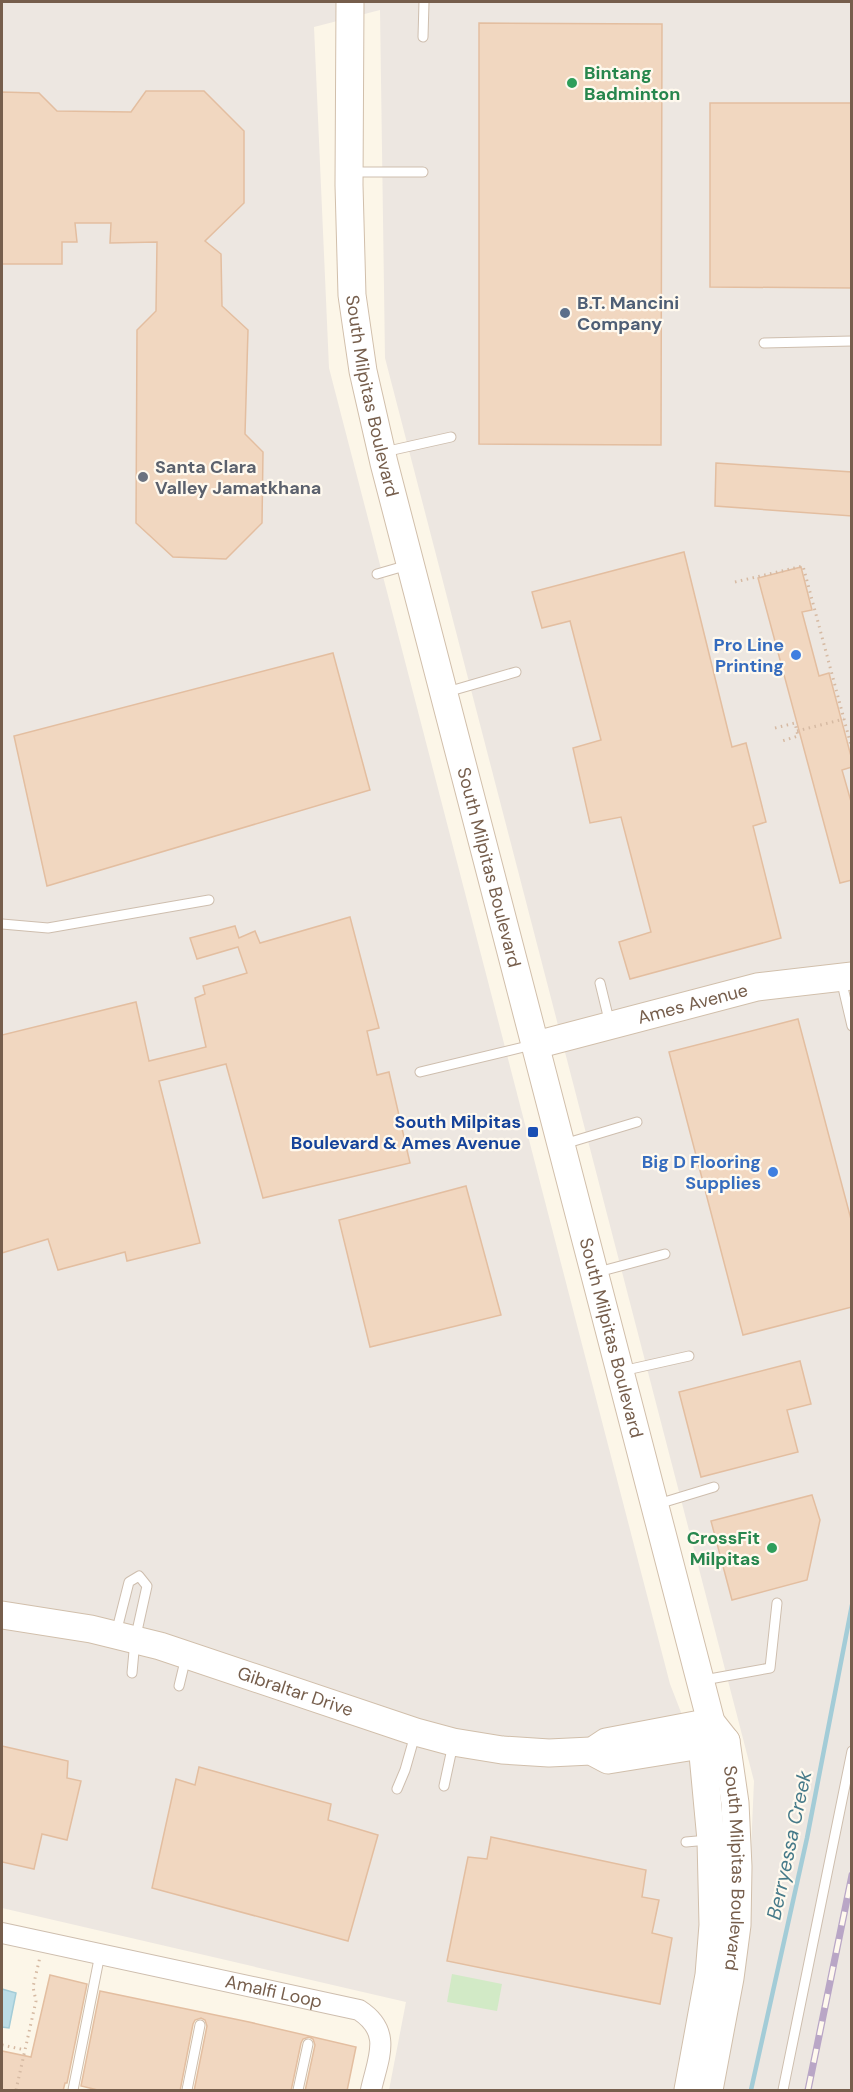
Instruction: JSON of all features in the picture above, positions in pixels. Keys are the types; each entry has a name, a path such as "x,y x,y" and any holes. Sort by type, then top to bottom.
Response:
{"main road":[{"name":"South Milpitas Boulevard","path":"350,2 352,295 363,371 382,453 622,1371 738,1834 737,1925 730,1978 709,2091"},
{"name":"Ames Avenue","path":"536,1044 757,987 846,977"},
{"name":"Gibraltar Drive","path":"2,1614 125,1637 187,1654 416,1732 453,1742 502,1750 549,1753 591,1751 608,1760 713,1736"},
{"name":"South Milpitas Boulevard","path":"688,2091 710,1975 713,1925 699,1841 713,1736"}],"street":[{"name":"Amalfi Loop","path":"2,1933 359,2010 371,2018 380,2033 381,2045 371,2091"}],"lane":[{"path":"423,37 424,2"},
{"path":"350,172 423,172"},
{"path":"764,343 852,341"},
{"path":"382,453 451,437"},
{"path":"377,574 411,564"},
{"path":"445,693 516,672"},
{"path":"2,924 48,928 209,900"},
{"path":"846,977 852,1026"},
{"path":"600,983 610,1025"},
{"path":"420,1072 536,1044"},
{"path":"562,1145 637,1122"},
{"path":"596,1273 665,1254"},
{"path":"622,1371 689,1356"},
{"path":"656,1504 714,1487"},
{"path":"125,1637 147,1586 140,1576 129,1582 125,1637 132,1673"},
{"path":"701,1680 770,1668 777,1603"},
{"path":"179,1686 187,1654"},
{"path":"397,1789 416,1732"},
{"path":"444,1786 453,1742"},
{"path":"783,2091 852,1751"},
{"path":"73,2091 100,1954"},
{"path":"187,2091 200,2025"},
{"path":"298,2091 308,2044"}],"path":[{"path":"735,582 803,566 852,750"},
{"path":"797,731 844,719"},
{"path":"775,728 795,723 798,736 779,742"},
{"path":"16,2091 36,2001 33,1987 41,1954"},
{"path":"2,2045 25,2050"}],"shaded area":[{"path":"2,2 851,2 851,2090 720,2090 747,1942 754,1781 385,358 380,10 314,27 329,368 670,1684 717,1805 683,2090 389,2090 406,2002 2,1908"}],"green space":[{"path":"452,1974 502,1984 497,2011 447,2002"}],"water":[{"path":"2,1989 16,1993 9,2028 2,2027"}],"building":[{"path":"479,23 662,24 661,445 479,444"},
{"path":"146,91 204,91 244,131 244,203 205,241 221,254 222,306 248,330 245,434 263,452 262,523 226,559 173,557 136,523 137,330 156,311 157,242 110,243 111,223 75,223 77,242 62,242 62,264 2,264 2,92 39,93 57,111 131,112"},
{"path":"710,103 852,103 852,288 710,287"},
{"path":"716,463 852,472 852,516 715,506"},
{"path":"684,552 732,747 746,743 766,822 753,826 781,938 630,979 619,942 651,932 621,817 590,823 573,748 601,740 570,621 542,628 532,592"},
{"path":"801,567 812,610 802,612 819,676 829,673 852,760 852,767 842,770 852,805 852,880 840,883 758,578"},
{"path":"333,653 370,790 47,886 14,736"},
{"path":"350,917 379,1028 367,1031 377,1075 389,1072 410,1163 263,1198 226,1064 159,1081 200,1243 127,1261 125,1252 58,1270 48,1239 2,1253 2,1035 136,1002 149,1061 206,1047 195,998 205,994 203,986 247,973 238,947 197,959 190,938 235,926 239,938 255,931 260,943"},
{"path":"798,1019 852,1223 852,1307 743,1335 669,1052"},
{"path":"466,1186 501,1315 370,1347 339,1220"},
{"path":"800,1361 811,1404 787,1410 798,1452 701,1477 679,1392"},
{"path":"812,1495 820,1520 807,1580 732,1600 711,1521"},
{"path":"2,1746 68,1761 67,1778 81,1781 67,1840 42,1834 34,1869 2,1862"},
{"path":"199,1767 331,1804 328,1820 378,1835 348,1941 152,1888 176,1779 195,1785"},
{"path":"491,1837 646,1870 642,1897 659,1900 652,1933 672,1938 660,2004 447,1961 468,1857 487,1859"},
{"path":"50,1975 87,1984 67,2083 63,2091 2,2091 2,2051 31,2057"},
{"path":"100,1991 356,2047 347,2091 305,2091 315,2045 313,2039 309,2037 303,2039 301,2043 291,2091 194,2091 207,2026 205,2020 201,2018 195,2020 193,2024 180,2091 102,2091 81,2086"}],"waterway":[{"name":"Berryessa Creek","path":"751,2090 807,1838 852,1605"}],"railway":[{"path":"808,2090 852,1875"}],"place":[{"name":"Bintang Badminton","path":"572,83"},
{"name":"B.T. Mancini Company","path":"565,313"},
{"name":"Santa Clara Valley Jamatkhana","path":"143,477"},
{"name":"Pro Line Printing","path":"796,655"},
{"name":"South Milpitas Boulevard & Ames Avenue","path":"533,1132"},
{"name":"Big D Flooring Supplies","path":"773,1172"},
{"name":"CrossFit Milpitas","path":"772,1548"}]}
